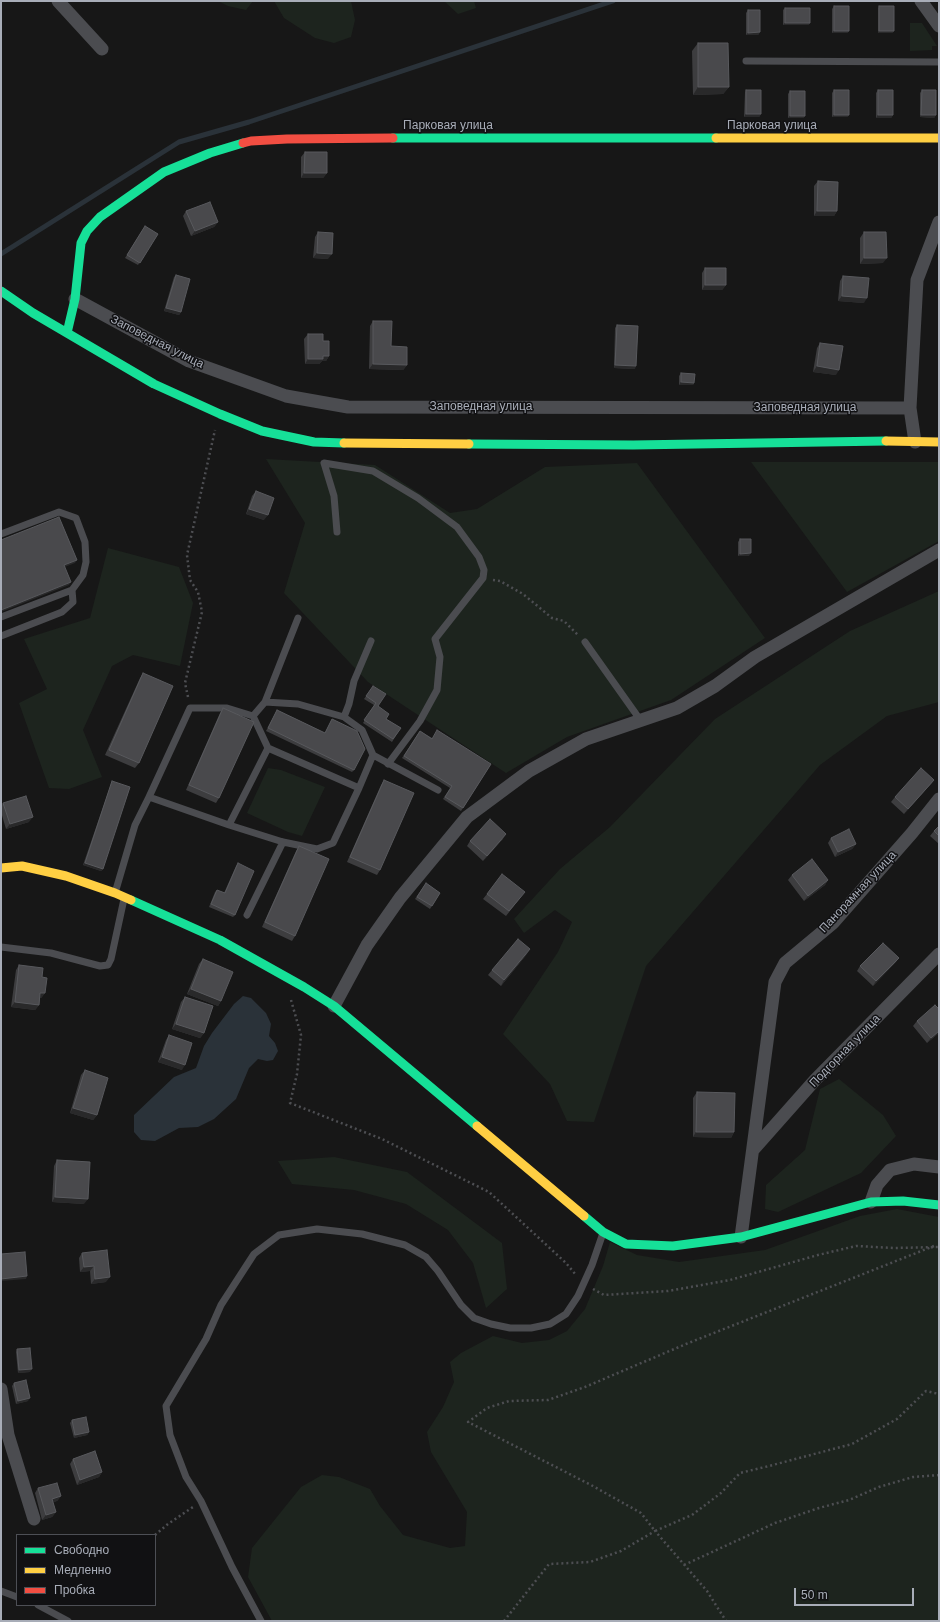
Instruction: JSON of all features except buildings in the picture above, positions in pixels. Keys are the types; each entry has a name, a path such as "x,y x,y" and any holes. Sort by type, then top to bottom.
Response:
{"street":[{"path":"58,1 102,49"},
{"path":"921,1 939,26"},
{"name":"Парковая улица","path":"67,332 75,299 82,243 87,231 100,217 164,172 210,153 250,141 359,138 939,138"},
{"path":"915,442 910,408 917,280 939,222"},
{"path":"1,291 33,313 154,384 262,431 314,442 360,444 633,445 939,442"},
{"name":"Заповедная улица","path":"75,299 189,361 286,396 348,407 910,408"},
{"path":"334,1006 367,945 396,904 467,818 529,771 586,738 677,708 715,686 755,657 939,550"},
{"name":"Панорамная улица","path":"753,1150 775,982 785,963 833,923 912,833 939,799"},
{"path":"1,868 22,866 66,876 115,893 220,940 279,972 334,1006 603,1232 626,1244 673,1246 741,1237 871,1202 903,1201 939,1205"},
{"name":"Подгорная улица","path":"753,1150 815,1080 939,954"},
{"path":"741,1237 753,1150"},
{"path":"871,1202 877,1185 890,1170 914,1164 939,1167"},
{"path":"1,1389 8,1435 34,1518"}],"lane":[{"path":"746,61 939,62"},
{"path":"337,532 334,496 324,463 373,471 418,498 457,527 479,557 484,570 482,578 435,639 440,657 437,690 420,721 388,764"},
{"path":"1,534 58,512 76,518 85,542 86,562 83,575 72,590 1,617"},
{"path":"1,636 62,612 73,602 72,590"},
{"path":"253,716 265,702 298,618"},
{"path":"344,717 349,704 354,681 371,641"},
{"path":"585,642 641,721"},
{"path":"265,702 298,704 344,717 362,730 373,755 438,790"},
{"path":"115,893 136,825 190,708 227,708 253,716 268,748 359,788"},
{"path":"229,825 268,748"},
{"path":"149,797 283,842 317,849 333,843 373,755"},
{"path":"247,915 283,842"},
{"path":"1,946 51,953 100,966 108,965 112,959 124,897"},
{"path":"261,1621 232,1567 201,1501 186,1477 170,1435 166,1406 206,1339 221,1305 254,1254 279,1235 317,1229 362,1234 405,1245 426,1257 438,1271 461,1305 474,1318 491,1324 510,1328 531,1328 550,1324 566,1314 584,1285 603,1232"},
{"path":"1,1591 16,1597"},
{"path":"40,1606 68,1621"}],"path":[{"path":"190,708 185,683 202,612 198,592 190,580 187,555 212,440 220,414"},
{"path":"482,578 500,581 523,594 552,618 564,621 585,642"},
{"path":"290,997 301,1035 297,1074 290,1103 382,1139 489,1192 566,1263 584,1285 604,1295 668,1291 730,1280 818,1255 856,1246 894,1248 939,1247"},
{"path":"726,1621 707,1591 641,1513 591,1485 468,1422 487,1408 509,1401 548,1400 585,1387 686,1344 934,1246"},
{"path":"504,1621 549,1564 590,1562 621,1551 655,1531 692,1515 721,1493 740,1473 852,1444 897,1419 926,1391 939,1394"},
{"path":"684,1565 775,1523 819,1508 849,1500 879,1487 913,1477 939,1475"},
{"path":"156,1534 201,1501"}],"shaded area":[{"path":"218,1 253,1 246,10 228,6"},
{"path":"274,1 351,1 355,20 351,37 334,43 315,38 284,18"},
{"path":"444,1 474,1 476,8 458,14"},
{"path":"910,23 922,23 937,46 932,46 932,50 910,51"},
{"path":"266,459 375,465 450,513 477,509 545,467 637,463 765,638 671,700 567,737 506,773 368,682 284,593 305,523"},
{"path":"751,462 939,462 939,541 847,592"},
{"path":"108,548 179,567 193,603 180,666 133,655 112,666 83,730 102,777 69,789 49,788 19,703 47,689 24,639 90,618"},
{"path":"939,591 939,702 887,716 820,765 646,966 594,1122 567,1121 550,1084 503,1034 558,952 572,922 555,910 524,933 514,919 560,869 610,827 715,719 850,631"},
{"path":"268,768 281,770 325,787 302,836 288,832 247,813"},
{"path":"243,996 251,998 266,1013 271,1024 269,1036 275,1043 278,1051 273,1060 267,1061 258,1059 249,1068 236,1099 214,1119 198,1127 179,1128 155,1141 141,1140 134,1132 134,1115 174,1077 196,1068 204,1046 212,1033 234,1004"},
{"path":"839,1079 883,1115 896,1136 861,1173 778,1212 765,1209 766,1185 805,1150 820,1089"},
{"path":"334,1157 407,1172 502,1243 507,1289 486,1308 473,1263 448,1230 406,1204 354,1190 292,1184 278,1161"},
{"path":"897,1209 939,1217 939,1621 272,1621 248,1577 252,1548 301,1487 322,1475 339,1477 370,1489 380,1506 403,1535 450,1548 465,1546 467,1512 431,1452 427,1432 443,1407 454,1382 450,1362 461,1353 493,1336 522,1343 549,1340 567,1331 585,1309 603,1266 610,1242 637,1255 679,1262 765,1250 860,1216"}],"waterway":[{"path":"1,254 179,142 249,122 613,1"}],"traffic: fast":[{"path":"393,138 716,138"},
{"path":"67,333 75,299 81,243 87,231 100,217 164,172 210,153 243,143"},
{"path":"1,291 33,313 154,384 220,414 262,431 314,442 344,443"},
{"path":"469,444 633,445 886,441"},
{"path":"131,900 220,940 304,987 334,1006 477,1126"},
{"path":"584,1216 603,1232 626,1244 673,1246 741,1237 871,1202 903,1201 939,1205"}],"traffic: slow":[{"path":"716,138 939,138"},
{"path":"886,441 939,442"},
{"path":"344,443 469,444"},
{"path":"1,868 22,866 66,876 131,900"},
{"path":"477,1126 584,1216"}],"traffic: jam":[{"path":"243,143 251,141 287,139 393,138"}]}
